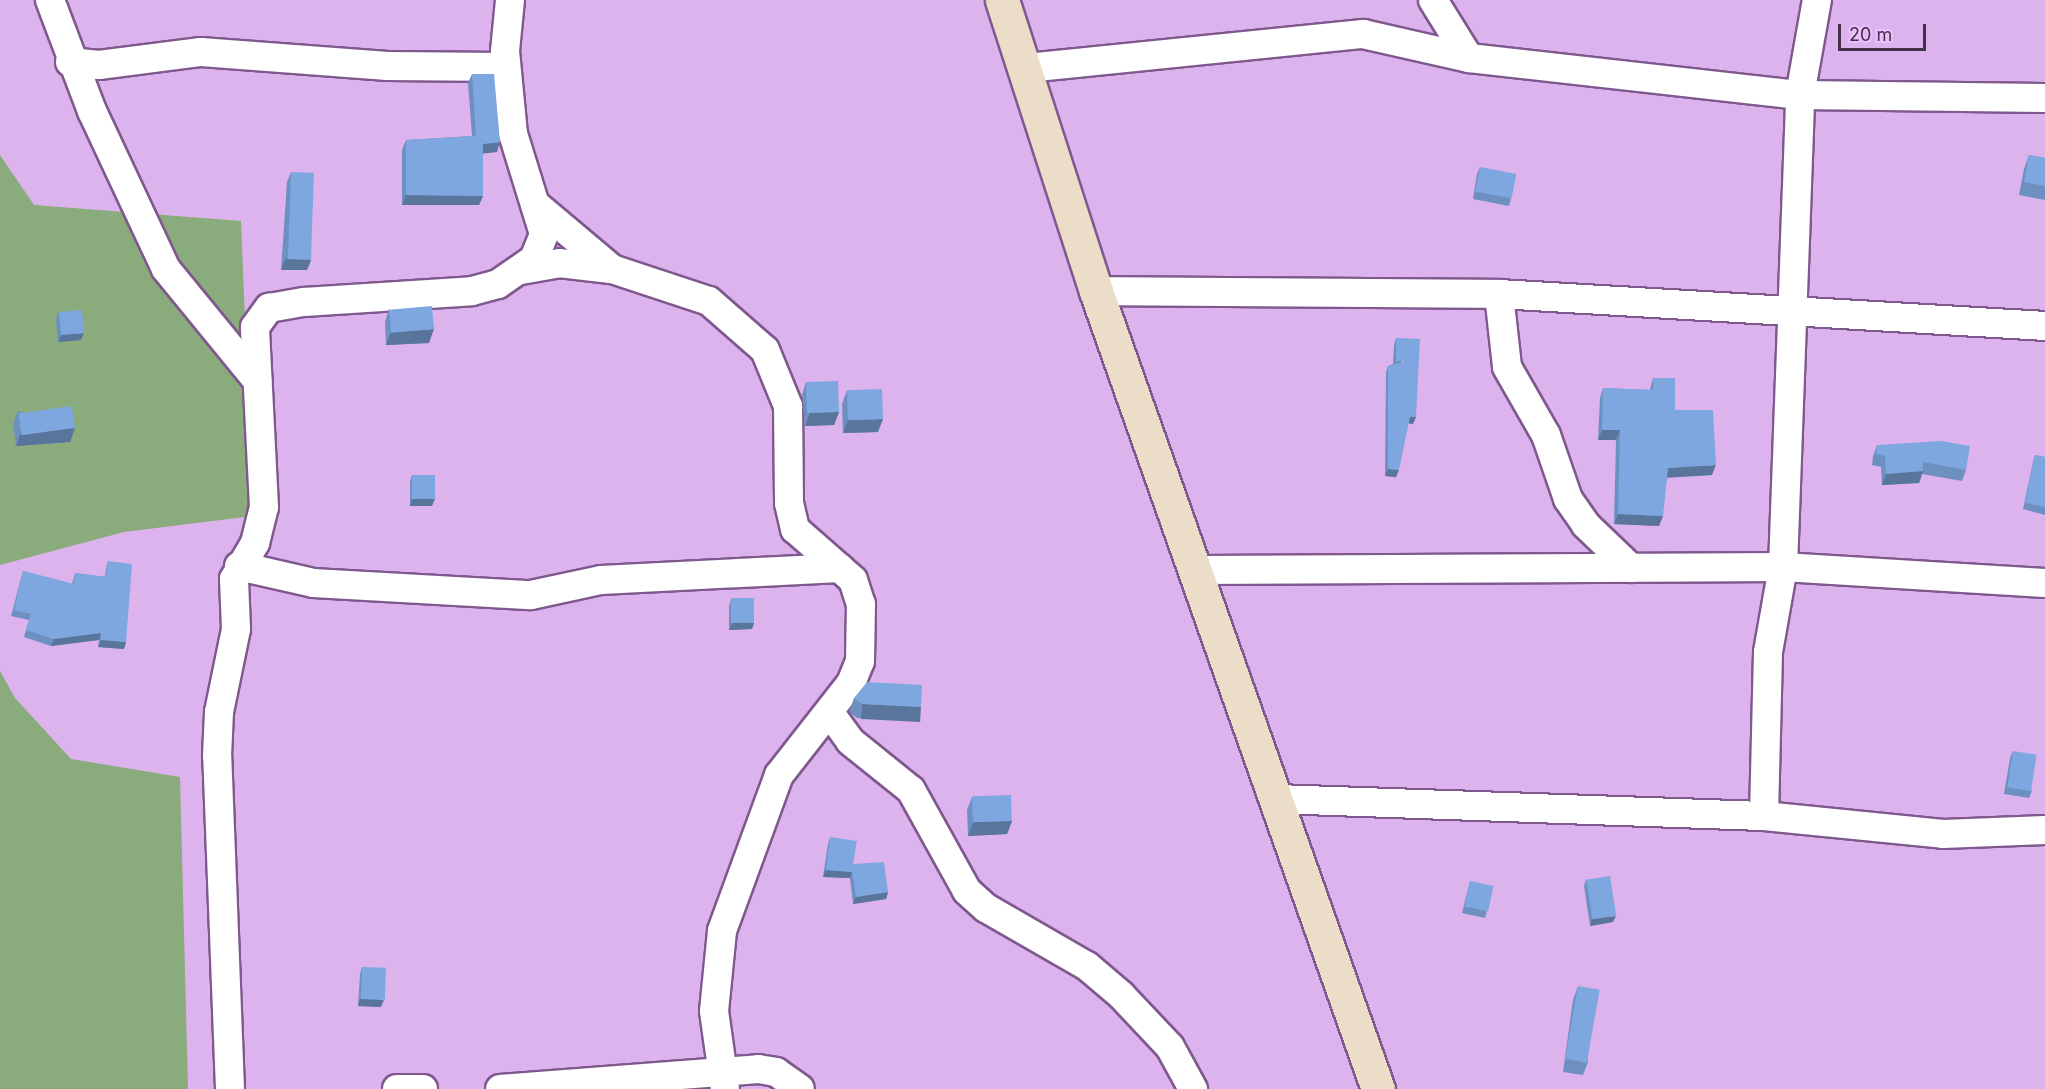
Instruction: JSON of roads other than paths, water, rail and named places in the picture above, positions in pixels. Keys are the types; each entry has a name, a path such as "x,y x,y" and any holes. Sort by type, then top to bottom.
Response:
{"main road":[{"path":"1002,0 1027,68 1096,291 1197,570 1378,1089"}],"street":[{"path":"50,0 70,62 166,269 257,380"},
{"path":"1432,0 1469,58"},
{"path":"1764,816 1768,652 1783,567 1800,95 1817,0"},
{"path":"513,1 506,67 513,134 544,234 534,259 521,270"},
{"path":"1027,68 1363,34 1469,58 1800,95 2045,98"},
{"path":"70,62 99,65 201,52 387,66 506,67"},
{"path":"536,206 612,269"},
{"path":"230,1089 217,756 219,711 236,629 234,579 239,566 255,543 264,507 255,327 269,308 472,291 521,270 559,263 612,269 709,301 765,350 788,406 789,503 795,529 853,580 861,604 861,651 851,683 830,713 779,775 722,931 714,1011 725,1082"},
{"path":"1096,291 1499,294 1791,314 2045,326"},
{"path":"1499,294 1507,367 1546,435 1568,499 1586,525 1631,568"},
{"path":"239,566 313,584 521,595 601,580 840,568"},
{"path":"1197,570 1783,567 2045,583"},
{"path":"830,713 850,741 911,790 975,900 1087,966 1121,995 1170,1047 1193,1089"},
{"path":"1276,799 1764,816 1943,834 2045,830"},
{"path":"500,1089 725,1082 776,1071 800,1089"},
{"path":"397,1089 423,1089"}]}
